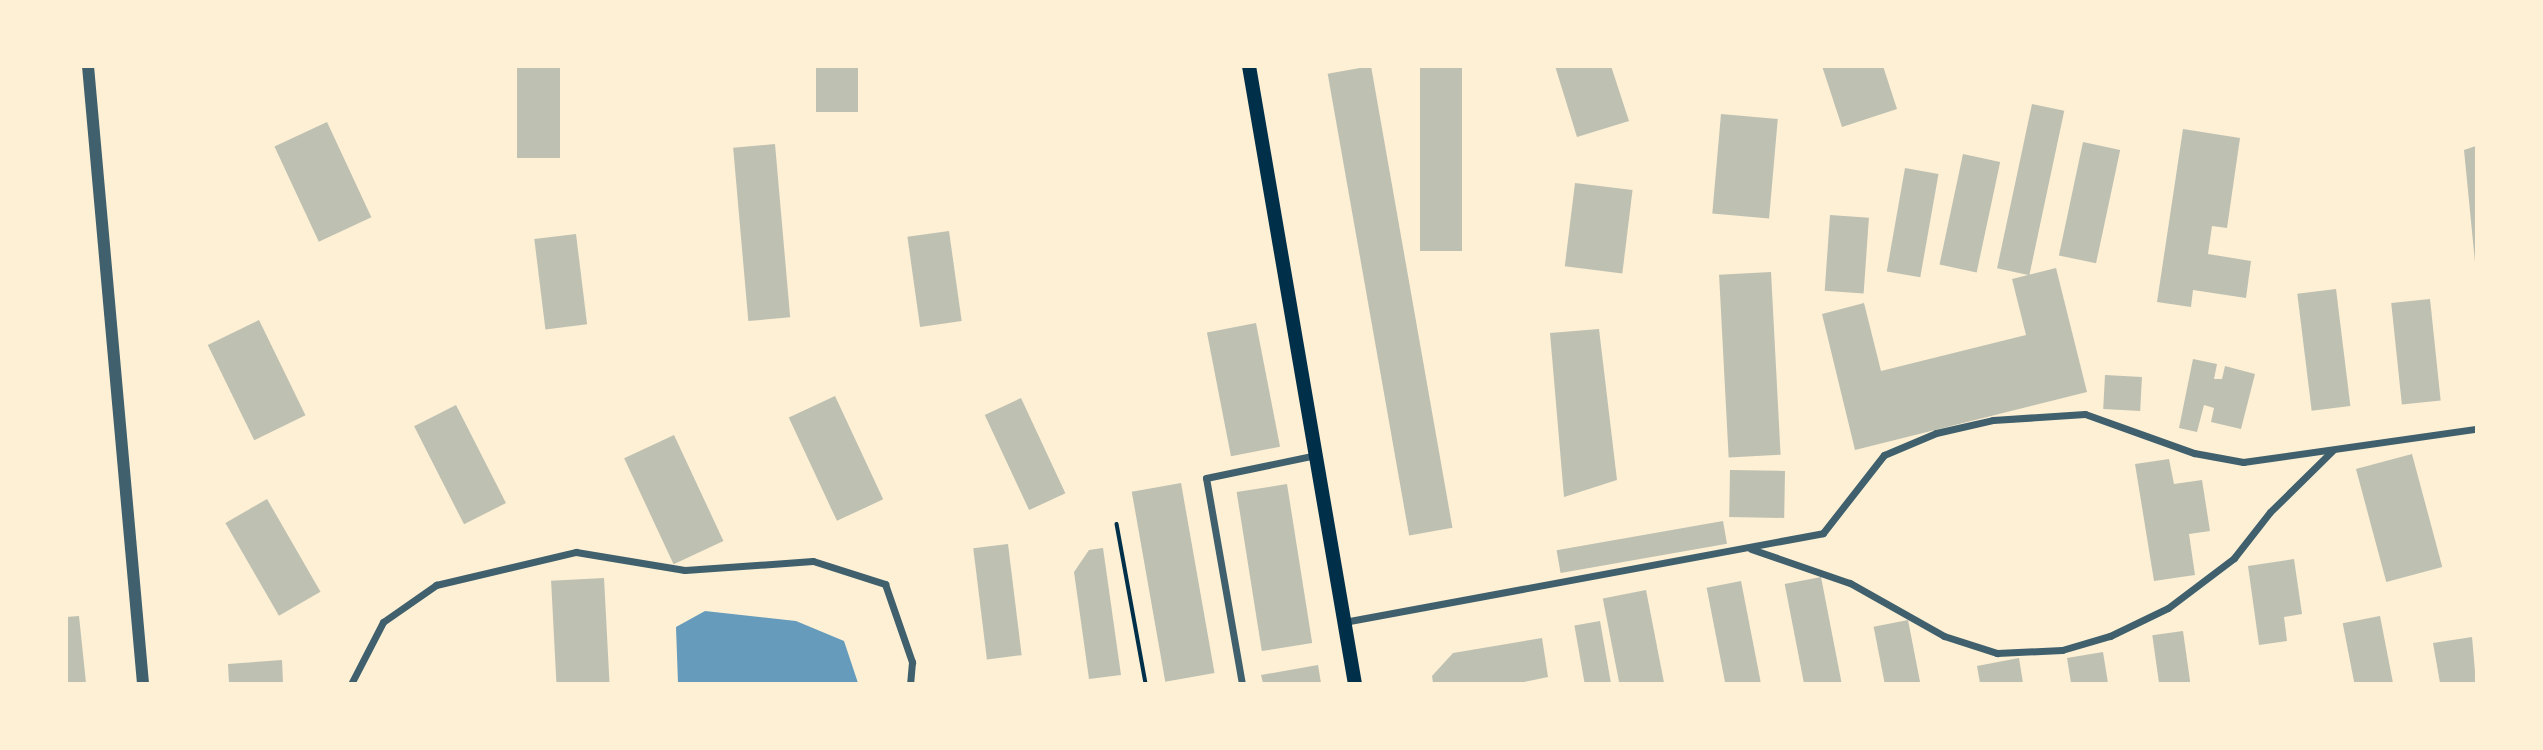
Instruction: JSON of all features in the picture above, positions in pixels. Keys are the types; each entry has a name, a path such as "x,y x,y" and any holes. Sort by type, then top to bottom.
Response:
{"main road":[{"path":"1249,66 1355,684"}],"street":[{"path":"88,66 143,684"},
{"path":"1344,622 1751,549 1824,533 1884,455 1936,433 1993,420 2085,414 2194,453 2243,462 2476,429"},
{"path":"1751,549 1850,583 1955,639 1997,653 2062,650 2110,636 2168,608 2234,558 2270,512 2333,450"},
{"path":"1242,684 1206,478 1315,455"},
{"path":"351,684 383,622 436,586 576,552 685,570 813,561 885,584 912,662 910,684"}],"path":[{"path":"1118,524 1146,684"}],"water":[{"path":"705,611 796,621 844,641 858,683 678,683 676,627"}],"building":[{"path":"517,66 560,66 560,158 517,158"},
{"path":"816,66 858,66 858,112 816,112"},
{"path":"1371,66 1452,528 1409,536 1328,74"},
{"path":"1420,66 1462,66 1462,251 1420,251"},
{"path":"1555,66 1611,66 1629,121 1577,137"},
{"path":"1822,66 1883,66 1897,109 1842,127"},
{"path":"2032,104 2064,111 2029,275 1997,268"},
{"path":"1721,114 1778,119 1769,219 1712,214"},
{"path":"327,122 371,217 319,242 274,147"},
{"path":"2183,129 2240,138 2227,228 2212,226 2208,254 2251,261 2246,298 2193,290 2191,307 2157,302"},
{"path":"2083,142 2120,150 2096,263 2059,255"},
{"path":"775,144 790,317 748,321 733,148"},
{"path":"2476,146 2476,262 2475,262 2464,150"},
{"path":"1963,154 2000,162 1977,272 1940,265"},
{"path":"1905,168 1938,174 1920,277 1887,271"},
{"path":"1575,183 1633,190 1622,273 1565,266"},
{"path":"1830,215 1869,218 1864,294 1825,291"},
{"path":"949,231 962,321 920,327 907,237"},
{"path":"576,234 587,324 545,329 534,239"},
{"path":"2056,268 2087,392 1855,450 1822,314 1864,303 1881,371 2026,335 2012,279"},
{"path":"1771,272 1781,455 1729,457 1719,275"},
{"path":"2336,289 2350,406 2312,411 2297,294"},
{"path":"2430,299 2441,400 2402,405 2391,303"},
{"path":"259,320 305,415 254,440 208,345"},
{"path":"1256,323 1280,447 1231,456 1207,333"},
{"path":"1599,329 1617,480 1564,497 1550,333"},
{"path":"2193,359 2217,364 2214,379 2222,379 2225,366 2255,374 2241,429 2211,422 2214,408 2204,405 2197,432 2179,428"},
{"path":"2105,375 2142,377 2140,411 2103,409"},
{"path":"835,396 883,499 837,521 789,418"},
{"path":"1021,398 1065,493 1029,510 985,415"},
{"path":"456,405 506,503 464,524 414,426"},
{"path":"674,435 723,541 674,564 624,458"},
{"path":"2412,454 2442,567 2386,582 2356,469"},
{"path":"2169,459 2174,484 2202,480 2210,531 2189,534 2195,575 2154,581 2135,464"},
{"path":"1730,470 1785,471 1784,518 1729,517"},
{"path":"1181,483 1215,673 1165,682 1132,492"},
{"path":"1287,484 1312,643 1262,651 1237,492"},
{"path":"267,499 320,592 279,616 225,523"},
{"path":"1723,521 1727,544 1561,573 1557,550"},
{"path":"1008,544 1022,655 987,659 973,548"},
{"path":"1103,548 1121,675 1089,679 1074,572 1089,550"},
{"path":"2294,559 2302,614 2284,617 2287,641 2259,645 2248,566"},
{"path":"1821,577 1842,683 1804,684 1785,584"},
{"path":"604,578 609,683 556,684 551,581"},
{"path":"1741,581 1761,683 1725,684 1707,588"},
{"path":"1646,590 1664,683 1619,684 1603,598"},
{"path":"79,616 86,683 66,683 66,617"},
{"path":"2380,616 2393,683 2355,684 2343,623"},
{"path":"1908,620 1920,683 1885,684 1874,627"},
{"path":"1600,621 1611,683 1585,684 1574,626"},
{"path":"2183,631 2190,682 2159,684 2152,635"},
{"path":"2472,637 2476,683 2440,683 2433,643"},
{"path":"1542,638 1548,677 1519,683 1433,683 1432,676 1453,653"},
{"path":"2103,652 2108,683 2071,683 2067,658"},
{"path":"2019,658 2023,683 1980,683 1977,666"},
{"path":"282,660 283,683 229,683 228,664"},
{"path":"1318,665 1321,683 1263,683 1261,675"}]}
